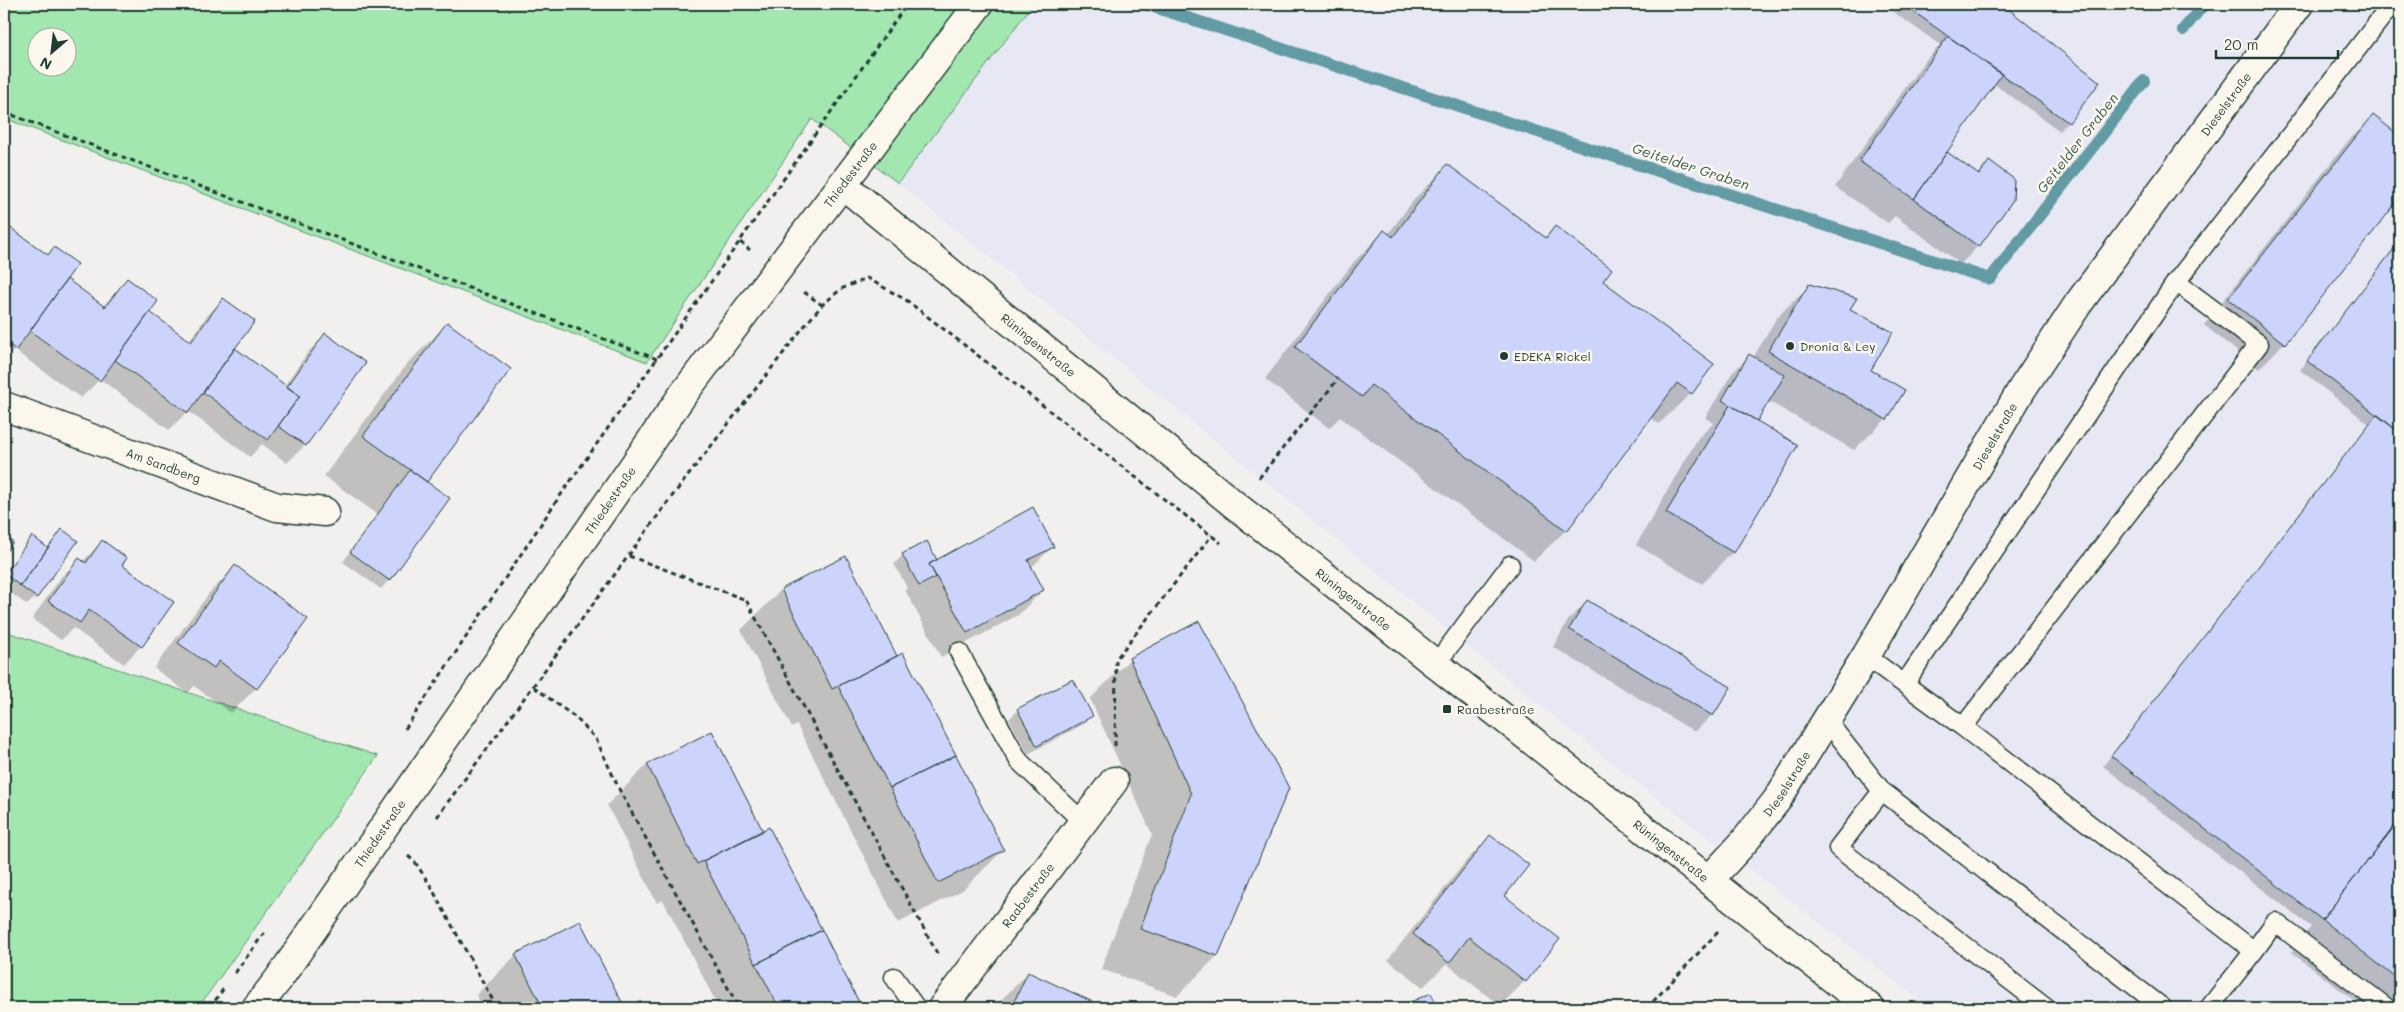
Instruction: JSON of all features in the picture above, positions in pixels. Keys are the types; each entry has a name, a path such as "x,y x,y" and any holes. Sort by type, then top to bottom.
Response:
{"street":[{"name":"Thiedestraße","path":"256,1008 284,972 684,394 979,4"},
{"name":"Dieselstraße","path":"1708,880 1744,842 1778,800 1866,656 2022,389 2078,304 2298,4"},
{"name":"Rüningenstraße","path":"842,184 1236,506 1870,1008"},
{"name":"Am Sandberg","path":"4,406 277,507 325,512"},
{"name":"Raabestraße","path":"942,1008 1114,781"}],"lane":[{"path":"1905,683 2176,282 2392,4"},
{"path":"1964,727 2259,344 2176,282"},
{"path":"1436,664 1510,565"},
{"path":"959,652 1019,761 1083,822"},
{"path":"1866,656 1964,727 2254,951"},
{"path":"1827,721 1882,791 2163,1008"},
{"path":"1882,791 1838,848 2046,1008"},
{"path":"2209,1008 2275,922 2387,1008"},
{"path":"894,977 916,1008"}],"path":[{"path":"400,738 553,506 906,4"},
{"path":"4,112 657,359"},
{"path":"432,824 670,499 822,304 841,289 867,278 906,300 1212,536 1116,659 1114,781"},
{"path":"1236,506 1338,380"},
{"path":"629,556 746,600 917,918 945,966 963,980"},
{"path":"534,687 576,718 596,739 620,792 739,1008"},
{"path":"402,864 412,851"},
{"path":"408,856 415,862 430,885 497,1008"},
{"path":"232,977 266,930"},
{"path":"1647,1008 1720,930"},
{"path":"210,1008 226,985"}],"shaded area":[{"path":"1033,4 2400,4 2400,1008 1930,1008 1600,754 898,183"}],"green space":[{"path":"4,4 1033,4 898,183 812,119 647,362 4,118"},
{"path":"4,631 378,756 198,1008 4,1008"}],"building":[{"path":"1903,4 2002,4 2100,82 2069,123"},
{"path":"1948,36 2002,74 1914,199 1859,161"},
{"path":"2373,115 2400,136 2400,198 2285,344 2228,299"},
{"path":"1947,152 1979,175 1989,161 2014,179 2013,200 1979,247 1914,199"},
{"name":"EDEKA Rickel","path":"1447,164 1546,238 1555,226 1612,269 1603,281 1714,364 1692,394 1677,383 1567,531 1371,385 1362,397 1295,347 1384,230 1393,237"},
{"path":"4,223 48,255 54,247 78,264 16,350 4,341"},
{"path":"2400,241 2400,433 2307,361"},
{"path":"127,278 158,301 100,381 30,331 67,279 105,307"},
{"path":"1809,284 1857,298 1850,309 1893,332 1871,370 1905,390 1887,420 1768,351"},
{"path":"223,298 255,321 188,413 115,360 150,312 191,342"},
{"path":"447,322 511,369 427,482 363,436"},
{"path":"325,333 366,363 306,446 278,426 300,396 287,387"},
{"path":"235,348 300,396 268,440 203,392"},
{"path":"1749,354 1785,375 1757,421 1722,400"},
{"path":"1730,405 1798,445 1734,553 1666,513"},
{"path":"2377,414 2400,433 2400,819 2322,920 2111,756"},
{"path":"410,470 450,498 390,581 350,552"},
{"path":"1033,507 1054,547 1028,560 1044,590 967,633 929,564"},
{"path":"62,529 78,541 37,598 20,586"},
{"path":"4,536 13,542 4,555"},
{"path":"32,536 48,548 20,586 5,574"},
{"path":"102,540 127,558 122,565 174,602 142,647 89,610 80,623 48,601 79,558 86,563"},
{"path":"927,541 937,560 929,564 936,577 919,586 902,554"},
{"path":"846,556 897,656 832,689 781,589"},
{"path":"235,565 308,619 257,689 219,661 214,668 178,643"},
{"path":"1587,600 1731,687 1713,716 1569,629"},
{"path":"1199,621 1289,788 1218,956 1140,929 1191,794 1129,658"},
{"path":"903,653 956,755 890,788 838,686"},
{"path":"1073,679 1093,716 1037,746 1017,709"},
{"path":"712,731 763,831 697,864 647,764"},
{"path":"956,755 1004,850 938,883 890,788"},
{"path":"2400,819 2400,981 2322,920"},
{"path":"769,827 822,930 756,964 703,861"},
{"path":"1490,835 1529,865 1505,896 1560,939 1526,982 1469,937 1449,963 1413,934"},
{"path":"4,920 11,923 4,940"},
{"path":"580,921 625,1008 543,1008 515,954"},
{"path":"822,930 862,1008 779,1008 756,964"},
{"path":"1028,972 1095,1003 1093,1008 1011,1008"},
{"path":"1431,993 1438,1008 1397,1008"}],"waterway":[{"name":"Geitelder Graben","path":"1145,4 1990,279 2144,81"},
{"name":"Geitelder Graben","path":"2183,30 2204,4"}],"place":[{"name":"Dronia & Ley","path":"1790,346"},
{"name":"EDEKA Rickel","path":"1504,356"},
{"name":"Raabestraße","path":"1447,709"}]}
